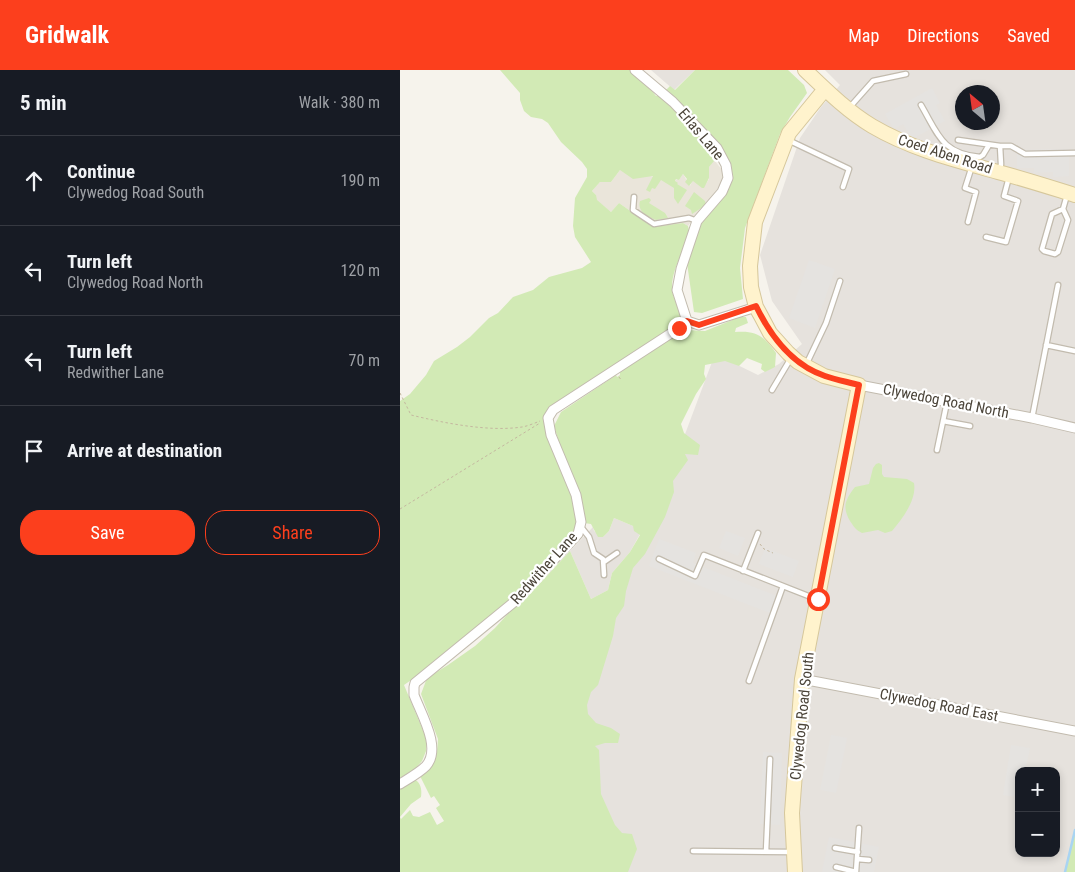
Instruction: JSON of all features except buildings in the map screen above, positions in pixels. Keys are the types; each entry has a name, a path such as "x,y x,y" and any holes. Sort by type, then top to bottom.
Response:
{"street":[{"name":"Erlas Lane","path":"634,70 673,102 717,148 726,165 728,178 722,192 697,221 681,269 677,290 687,321"},
{"name":"Coed Aben Road","path":"804,70 848,110 892,137 916,147 973,165 1073,193"},
{"name":"Clywedog Road North","path":"824,89 789,134 755,222 750,266 752,287 756,306 770,333 791,357 824,376 859,385 1075,428"},
{"path":"548,418 553,410 687,321 699,325 756,306"},
{"name":"Clywedog Road South","path":"795,872 792,813 802,679 859,385"},
{"name":"Redwither Lane","path":"400,784 426,765 431,757 433,747 414,696 415,683 514,602 578,534 581,522 576,495 551,435 548,418"},
{"name":"Clywedog Road East","path":"802,679 1075,731"}],"lane":[{"path":"848,110 873,81 906,74"},
{"path":"921,105 941,140 948,148 980,157 989,145"},
{"path":"787,140 849,169 843,187"},
{"path":"958,140 989,145 1012,146 1025,154 1075,153"},
{"path":"986,237 1006,242 1018,200 1004,196 1004,174 1001,164 1000,146"},
{"path":"968,222 976,192 965,188 973,165"},
{"path":"1063,209 1068,220 1058,252 1055,254 1044,252 1042,249 1052,214 1063,209 1073,193"},
{"path":"634,197 633,210 654,224 689,218 697,221"},
{"path":"805,366 826,323 840,281"},
{"path":"1032,418 1058,285"},
{"path":"1046,345 1075,351"},
{"path":"772,390 791,357"},
{"path":"937,450 947,401"},
{"path":"943,421 970,426"},
{"path":"580,526 589,537 594,554 601,556 604,562 604,575"},
{"path":"743,571 758,533"},
{"path":"604,562 617,553"},
{"path":"659,559 695,576 704,555 818,599"},
{"path":"749,681 783,586"},
{"path":"766,852 770,759"},
{"path":"836,867 857,872 859,828"},
{"path":"835,848 858,852"},
{"path":"693,851 794,852"},
{"path":"858,859 869,860"}],"path":[{"path":"400,393 411,416 445,424 500,428 524,427 548,418"},
{"path":"400,509 548,418"},
{"path":"756,540 764,549 773,553"}],"shaded area":[{"path":"651,70 695,70 674,90"},
{"path":"825,70 1075,70 1075,830 1065,872 622,872 557,717 660,501 715,354 758,375 779,364 802,344 772,301 760,255 800,138 821,107 840,85"},
{"path":"932,88 940,103 936,105 945,121 912,139 903,124 894,129 885,114"},
{"path":"1069,149 1069,176 1053,177 1053,172 1034,173 1034,168 1017,168 1017,150"},
{"path":"714,160 723,171 724,178 710,201 698,212 688,226 683,223 653,227 619,203 611,212 596,200 596,195 592,191 600,182 611,182 620,170 675,181 679,180 683,174 690,186 693,180 704,187 709,179 709,167"},
{"path":"809,260 835,269 815,328 789,318"},
{"path":"614,518 633,526 640,534 630,552 612,573 608,590 591,599 570,551 593,527 594,531 603,537 609,531"},
{"path":"726,531 745,538 738,556 719,548"},
{"path":"659,539 696,553 693,563 777,596 770,613 649,566"},
{"path":"765,548 799,561 793,577 759,564"},
{"path":"831,735 847,738 836,793 820,790"},
{"path":"1011,745 1030,748 1026,767 1015,767 1014,797 1003,795"},
{"path":"763,752 782,753 780,825 760,824"},
{"path":"829,837 879,847 874,872 822,872"}],"green space":[{"path":"500,70 631,70 643,80 656,96 661,95 670,86 675,90 695,70 788,70 804,85 807,93 780,134 745,228 740,268 743,299 702,313 694,312 687,263 700,223 732,178 719,155 709,167 709,178 704,188 693,181 689,186 685,182 687,179 683,174 679,180 676,179 677,184 687,190 678,204 674,198 674,188 661,180 655,189 652,188 650,192 646,190 653,176 633,179 620,170 611,182 600,182 592,191 596,195 597,200 611,212 619,203 653,227 683,223 688,226 690,234 676,267 672,286 672,292 680,311 680,321 677,327 547,416 572,495 578,523 572,536 503,607 450,653 404,685 427,740 426,751 422,761 415,769 400,778 400,401 410,394 426,375 434,361 470,337 513,297 533,290 549,277 582,268 591,262 575,237 573,226 575,198 587,177 587,169 561,142 548,123 542,119 531,117 524,111 520,100 520,93"},
{"path":"694,192 705,201 706,205 692,214 691,210 685,206"},
{"path":"649,198 651,200 649,203 665,213 668,218 656,220 641,211 640,201"},
{"path":"740,317 746,317 748,323 736,328 735,332 754,333 763,338 776,353 775,367 765,372 761,369 762,364 747,358 739,366 725,361 705,365 704,374 706,379 681,424 684,433 700,445 698,455 685,454 688,460 673,481 674,492 665,517 645,554 633,568 626,591 624,606 616,618 613,636 598,685 591,692 587,705 588,714 596,723 611,728 620,734 618,743 605,743 595,746 599,750 601,794 615,825 622,833 632,834 637,849 628,872 400,872 400,817 401,819 410,810 413,816 419,817 430,812 437,825 444,821 436,808 440,805 434,796 431,798 420,776 427,772 434,753 437,752 438,739 421,694 427,678 475,646 514,607 528,596 570,551 591,599 608,590 612,573 630,552 640,535 634,531 633,526 614,518 609,531 603,537 598,537 591,524 584,523 554,426 561,412 687,330 705,331"},
{"path":"879,463 882,465 884,477 907,479 914,483 913,496 908,509 892,531 885,533 878,530 862,533 850,521 845,508 849,496 855,487 869,484 873,468"},
{"path":"414,779 421,786 421,797 411,804 400,817 400,787"},
{"path":"1075,830 1075,872 1065,872 1065,871"}],"waterway":[{"path":"1065,872 1075,830"}],"route":[{"path":"679,328 687,321 699,325 756,306 770,333 795,360 824,376 859,385 818,599"}]}
